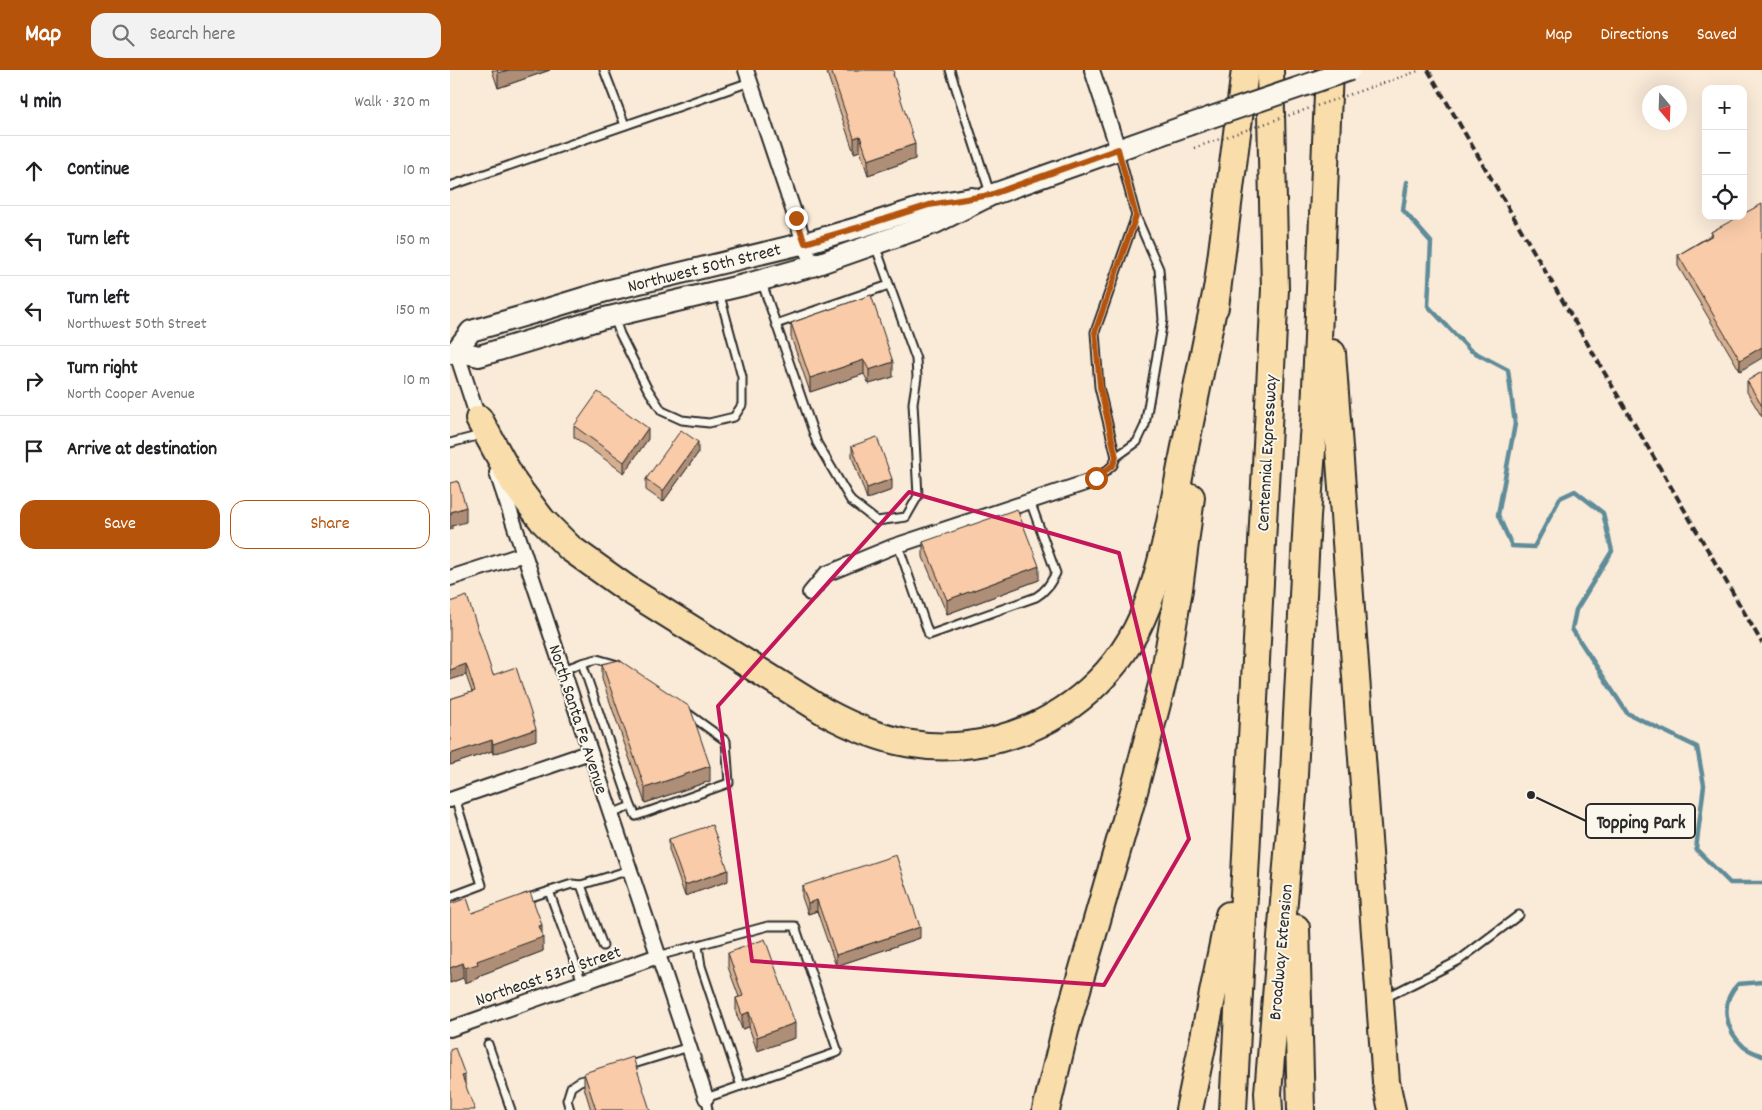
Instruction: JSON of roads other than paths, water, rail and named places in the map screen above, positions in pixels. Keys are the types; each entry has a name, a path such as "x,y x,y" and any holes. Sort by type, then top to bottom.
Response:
{"highway":[{"path":"1046,1110 1065,1031 1132,799 1164,677 1179,589 1245,70"},
{"name":"Centennial Expressway","path":"1246,836 1275,289 1270,70"},
{"path":"1301,1110 1293,794 1323,239 1330,70"},
{"path":"1323,239 1386,1082 1392,1110"},
{"path":"481,426 514,483 542,520 570,548 626,588 825,712 874,736 910,744 943,746 979,743 1023,731 1066,709 1091,689 1104,675 1118,659 1133,636 1148,604 1164,553 1217,289"},
{"name":"Broadway Extension","path":"1269,1110 1269,1083 1293,794"},
{"path":"1190,1110 1246,836"},
{"name":"Broadway Extension","path":"1233,1110 1246,836"}],"main road":[{"name":"Northwest 50th Street","path":"452,349 478,356 614,316 812,266 935,224 990,195 1350,70"},
{"name":"Northwest 50th Street","path":"452,349 471,331 606,291 805,243 929,205 990,195"}],"street":[{"path":"1092,70 1118,149"},
{"path":"748,76 812,266"},
{"name":"North Santa Fe Avenue","path":"452,349 481,426 707,1104"},
{"path":"810,594 826,574 898,545 1096,478"},
{"path":"450,578 524,554"},
{"path":"453,799 590,752"},
{"name":"Northeast 53rd Street","path":"450,1029 658,956"}],"lane":[{"path":"604,70 625,125"},
{"path":"950,70 990,195"},
{"path":"450,186 625,125 748,76"},
{"path":"1116,457 1137,442 1145,425 1163,320 1159,268 1136,216 1118,149"},
{"path":"1096,478 1113,465 1116,457 1100,387 1095,332 1136,216"},
{"path":"762,280 817,443 851,501 876,521 906,517 918,496 913,403 917,377 916,359 874,244"},
{"path":"776,324 889,285"},
{"path":"614,316 620,334 647,388 662,411 682,420 709,423 734,417 742,405 742,378 719,291"},
{"path":"450,443 481,426"},
{"path":"898,545 929,635 1036,597 1045,592 1056,573 1030,501"},
{"path":"563,670 597,659 620,666 628,671"},
{"path":"582,663 636,816 729,783 726,741 681,709"},
{"path":"450,897 482,885 453,799"},
{"path":"611,814 632,806"},
{"path":"516,902 572,884 581,885 630,870"},
{"path":"581,885 603,946"},
{"path":"550,891 582,982"},
{"path":"1380,1001 1458,961 1519,915"},
{"path":"658,956 768,926 795,926 838,1052 741,1086 707,1104"},
{"path":"698,946 701,966 741,1086"},
{"path":"488,1044 511,1110"},
{"path":"617,1070 689,1047"},
{"path":"570,1110 567,1100 571,1087 580,1081 599,1076"}],"waterway":[{"path":"1407,182 1403,210 1431,242 1428,306 1470,350 1508,370 1515,424 1498,515 1512,546 1534,547 1560,498 1575,491 1603,513 1612,551 1576,610 1572,629 1627,713 1697,747 1704,785 1696,849 1730,883 1762,883"},
{"path":"1762,982 1738,984 1728,999 1727,1008 1727,1016 1732,1033 1746,1048 1762,1056"}],"railway":[{"path":"1428,70 1762,643"}],"place":[{"name":"Topping Park","path":"1531,795"}]}
